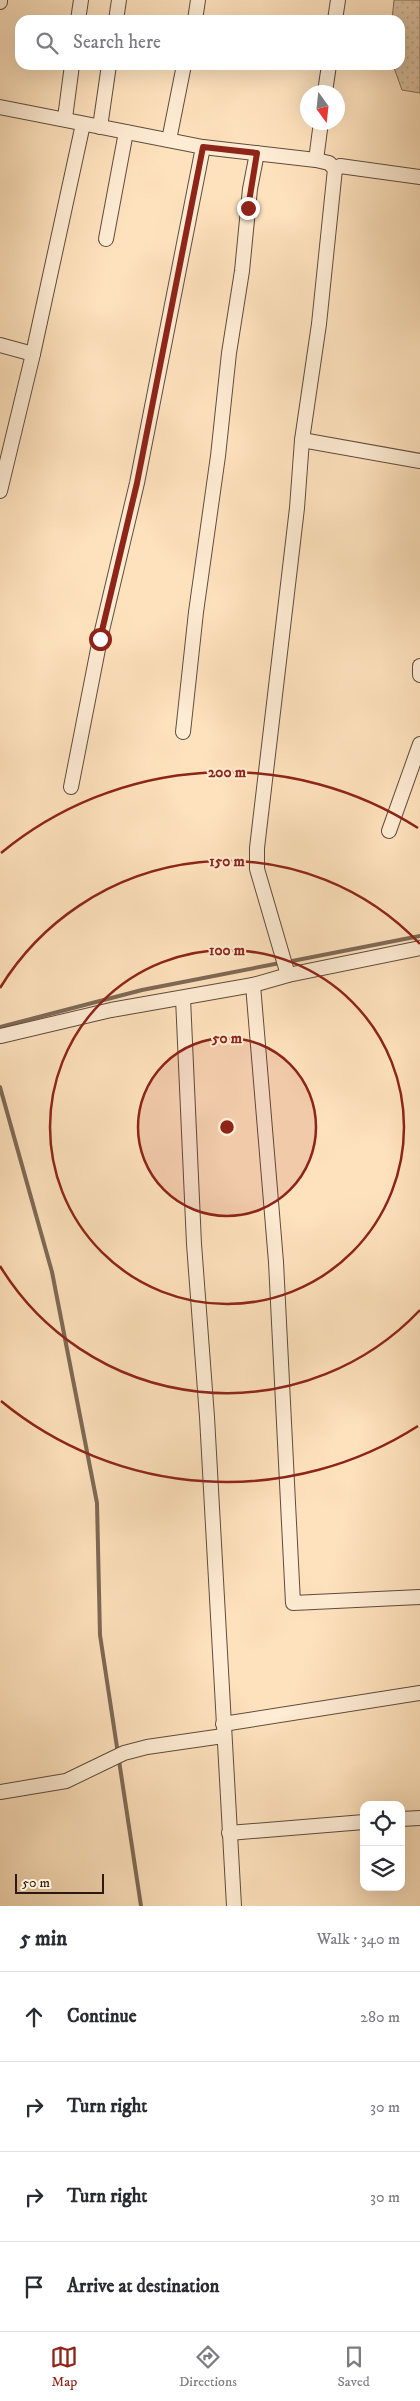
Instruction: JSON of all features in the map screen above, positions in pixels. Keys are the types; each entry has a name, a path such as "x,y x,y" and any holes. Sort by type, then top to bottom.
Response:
{"street":[{"path":"79,15 81,0"},
{"path":"117,15 119,0"},
{"path":"196,15 198,0"},
{"path":"336,15 338,0"},
{"path":"65,118 71,70"},
{"path":"100,127 108,70"},
{"path":"169,140 183,70"},
{"path":"326,85 328,70"},
{"path":"0,107 65,118 83,124 203,147 316,160 330,164 335,170"},
{"path":"0,491 33,354 83,124"},
{"path":"316,160 320,130"},
{"path":"106,240 126,132"},
{"path":"71,787 100,639 137,483 203,147"},
{"path":"183,732 196,612 218,456 229,354 242,271 250,189 257,153"},
{"path":"287,972 257,869 257,848 297,508 302,440 319,324 335,170 340,166 420,177"},
{"path":"0,345 33,354"},
{"path":"302,440 420,461"},
{"path":"420,666 420,675"},
{"path":"390,831 420,744"},
{"path":"1,1036 111,1010 254,984 287,972 420,948"},
{"path":"254,984 276,1262 293,1603 420,1597"},
{"path":"183,998 194,1244 207,1417 234,1906"},
{"path":"0,1792 66,1780 118,1756 223,1730 420,1693"},
{"path":"405,1819 420,1818"},
{"path":"229,1833 360,1822"}],"shaded area":[{"path":"394,0 420,0 420,93 402,90 395,70 405,70 405,15 392,15"}],"waterway":[{"path":"287,962 420,936"},
{"path":"0,1027 142,990 280,963"},
{"path":"0,1087 52,1272 97,1503 100,1635 141,1906"}],"route":[{"path":"100,639 137,483 203,147 257,153 248,208"}]}
